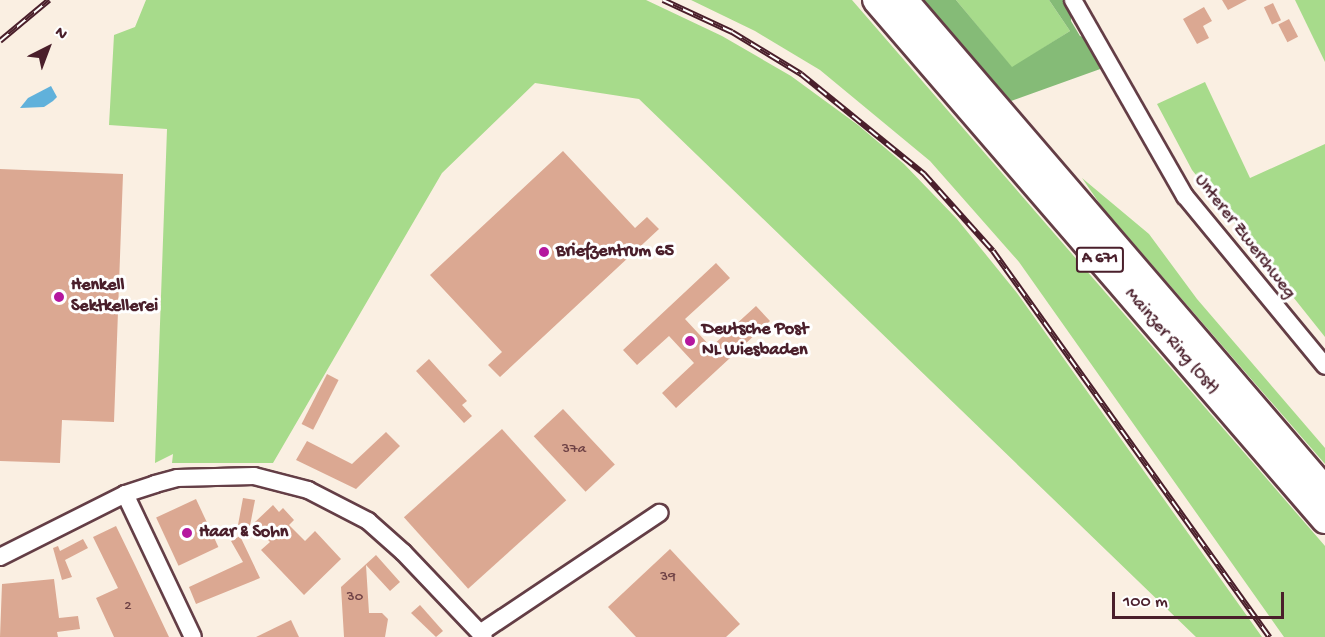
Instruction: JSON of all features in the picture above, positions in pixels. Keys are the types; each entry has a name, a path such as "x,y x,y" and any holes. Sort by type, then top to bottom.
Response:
{"highway":[{"name":"Mainzer Ring (Ost)","path":"876,0 1325,520"},
{"name":"Mainzer Ring (Ost)","path":"904,0 1325,490"}],"street":[{"name":"Unterer Zwerchweg","path":"1073,0 1185,196 1325,366"},
{"path":"0,557 125,494 177,478 226,475 273,480 333,500 389,539 482,635 659,513"},
{"path":"125,494 193,637"}],"green space":[{"path":"146,0 646,0 722,36 791,76 858,125 904,164 957,219 1017,293 1262,637 1196,637 639,99 535,83 442,173 273,463 172,463 173,454 155,463 167,129 109,125 114,35 135,27"},
{"path":"691,0 852,0 1325,546 1325,637 1284,637 1019,262 930,161 820,70 755,31"},
{"path":"924,0 956,0 1012,67 1070,31 1049,0 1066,0 1071,8 1071,21 1080,36 1089,39 1103,68 1011,101"},
{"path":"956,0 1049,0 1070,31 1012,68"},
{"path":"1295,0 1325,0 1325,62"},
{"path":"1205,82 1250,178 1325,144 1325,337 1192,170 1157,104"},
{"path":"1082,178 1149,234 1197,299 1325,448 1325,464 1102,207"}],"water":[{"path":"51,86 57,97 53,101 44,107 20,108 28,98"}],"building":[{"path":"1222,0 1247,0 1228,10"},
{"path":"1273,3 1281,20 1272,24 1264,7"},
{"path":"1204,7 1212,21 1203,26 1209,38 1197,44 1183,19"},
{"path":"1289,19 1298,37 1287,42 1278,24"},
{"name":"Briefzentrum 65","path":"563,151 635,228 647,217 659,229 500,377 488,365 502,352 430,275"},
{"name":"Henkell Sektkellerei","path":"0,169 123,174 114,422 62,420 60,463 0,461"},
{"name":"Deutsche Post NL Wiesbaden","path":"716,263 730,278 685,319 711,347 756,306 770,321 676,408 662,393 694,363 669,336 637,365 623,350"},
{"path":"429,359 467,401 462,405 472,416 464,423 416,371"},
{"path":"327,374 339,380 313,430 302,424"},
{"path":"563,409 615,465 586,492 534,436"},
{"path":"502,429 566,500 468,589 404,517"},
{"path":"386,432 400,446 356,489 296,460 307,441 352,464"},
{"path":"243,498 255,500 248,536 238,525"},
{"name":"Haar & Sohn","path":"196,499 218,547 179,566 156,518"},
{"path":"273,505 279,512 283,508 294,520 289,525 305,541 315,531 341,559 304,595 261,550 270,542 253,524"},
{"path":"116,526 169,637 114,637 96,598 118,588 93,537"},
{"path":"240,536 260,578 196,604 189,587 243,562 231,541"},
{"path":"83,539 88,548 65,560 72,577 62,580 53,548 58,546 60,551"},
{"path":"670,549 740,624 726,637 636,637 608,607"},
{"path":"376,555 400,582 390,591 366,565 369,613 382,613 388,619 385,637 344,637 341,587"},
{"path":"54,579 59,618 78,616 80,629 57,632 58,637 0,637 2,584"},
{"path":"420,605 443,631 436,637 411,613"},
{"path":"291,620 299,637 256,637"}],"railway":[{"path":"0,41 49,0"},
{"path":"663,0 732,32 801,74 924,174 993,251 1269,637"}],"place":[{"name":"Briefzentrum 65","path":"544,252"},
{"name":"Henkell Sektkellerei","path":"59,297"},
{"name":"Deutsche Post NL Wiesbaden","path":"690,341"},
{"name":"Haar & Sohn","path":"187,533"}]}
